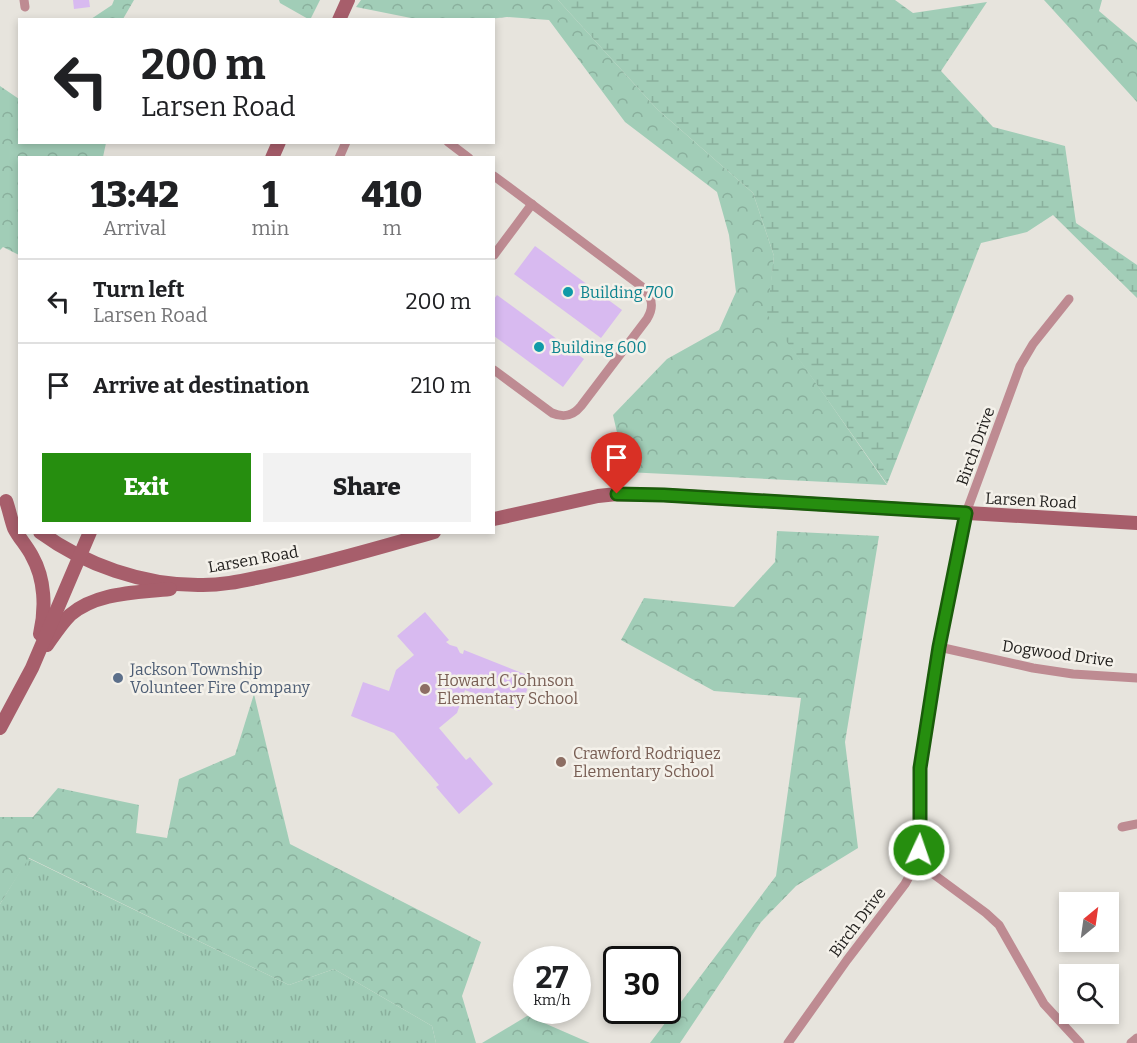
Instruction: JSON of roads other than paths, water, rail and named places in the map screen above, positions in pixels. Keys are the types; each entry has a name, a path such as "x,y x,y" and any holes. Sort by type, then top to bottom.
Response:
{"street":[{"path":"340,18 348,0"},
{"path":"451,144 466,156"},
{"path":"495,177 647,291 652,301 647,319 581,406 570,415 559,416 552,413 495,371"},
{"path":"495,254 532,204"},
{"name":"Birch Drive","path":"788,1043 904,884 917,862 920,837 920,768 939,647 966,513 1020,366 1033,344 1069,299"},
{"name":"Larsen Road","path":"495,519 581,498 617,494 1137,523"},
{"path":"3,496 18,513"},
{"path":"3,496 14,528 34,559 42,584 43,622 33,665"},
{"name":"Larsen Road","path":"43,534 79,555 137,578 198,585 219,585 296,570 427,534"},
{"path":"0,728 33,665 89,534"},
{"path":"33,665 62,623 80,608 93,601 112,596 198,585"},
{"name":"Dogwood Drive","path":"939,647 1033,668 1073,674 1137,678"},
{"path":"1122,828 1137,824"},
{"path":"917,862 986,913 999,926 1044,1004 1080,1043"},
{"path":"1131,1043 1137,1038"}],"place":[{"name":"Building 700","path":"568,292"},
{"name":"Building 600","path":"539,347"},
{"name":"Jackson Township Volunteer Fire Company","path":"118,678"},
{"name":"Howard C Johnson Elementary School","path":"425,689"},
{"name":"Crawford Rodriquez Elementary School","path":"561,762"}]}
